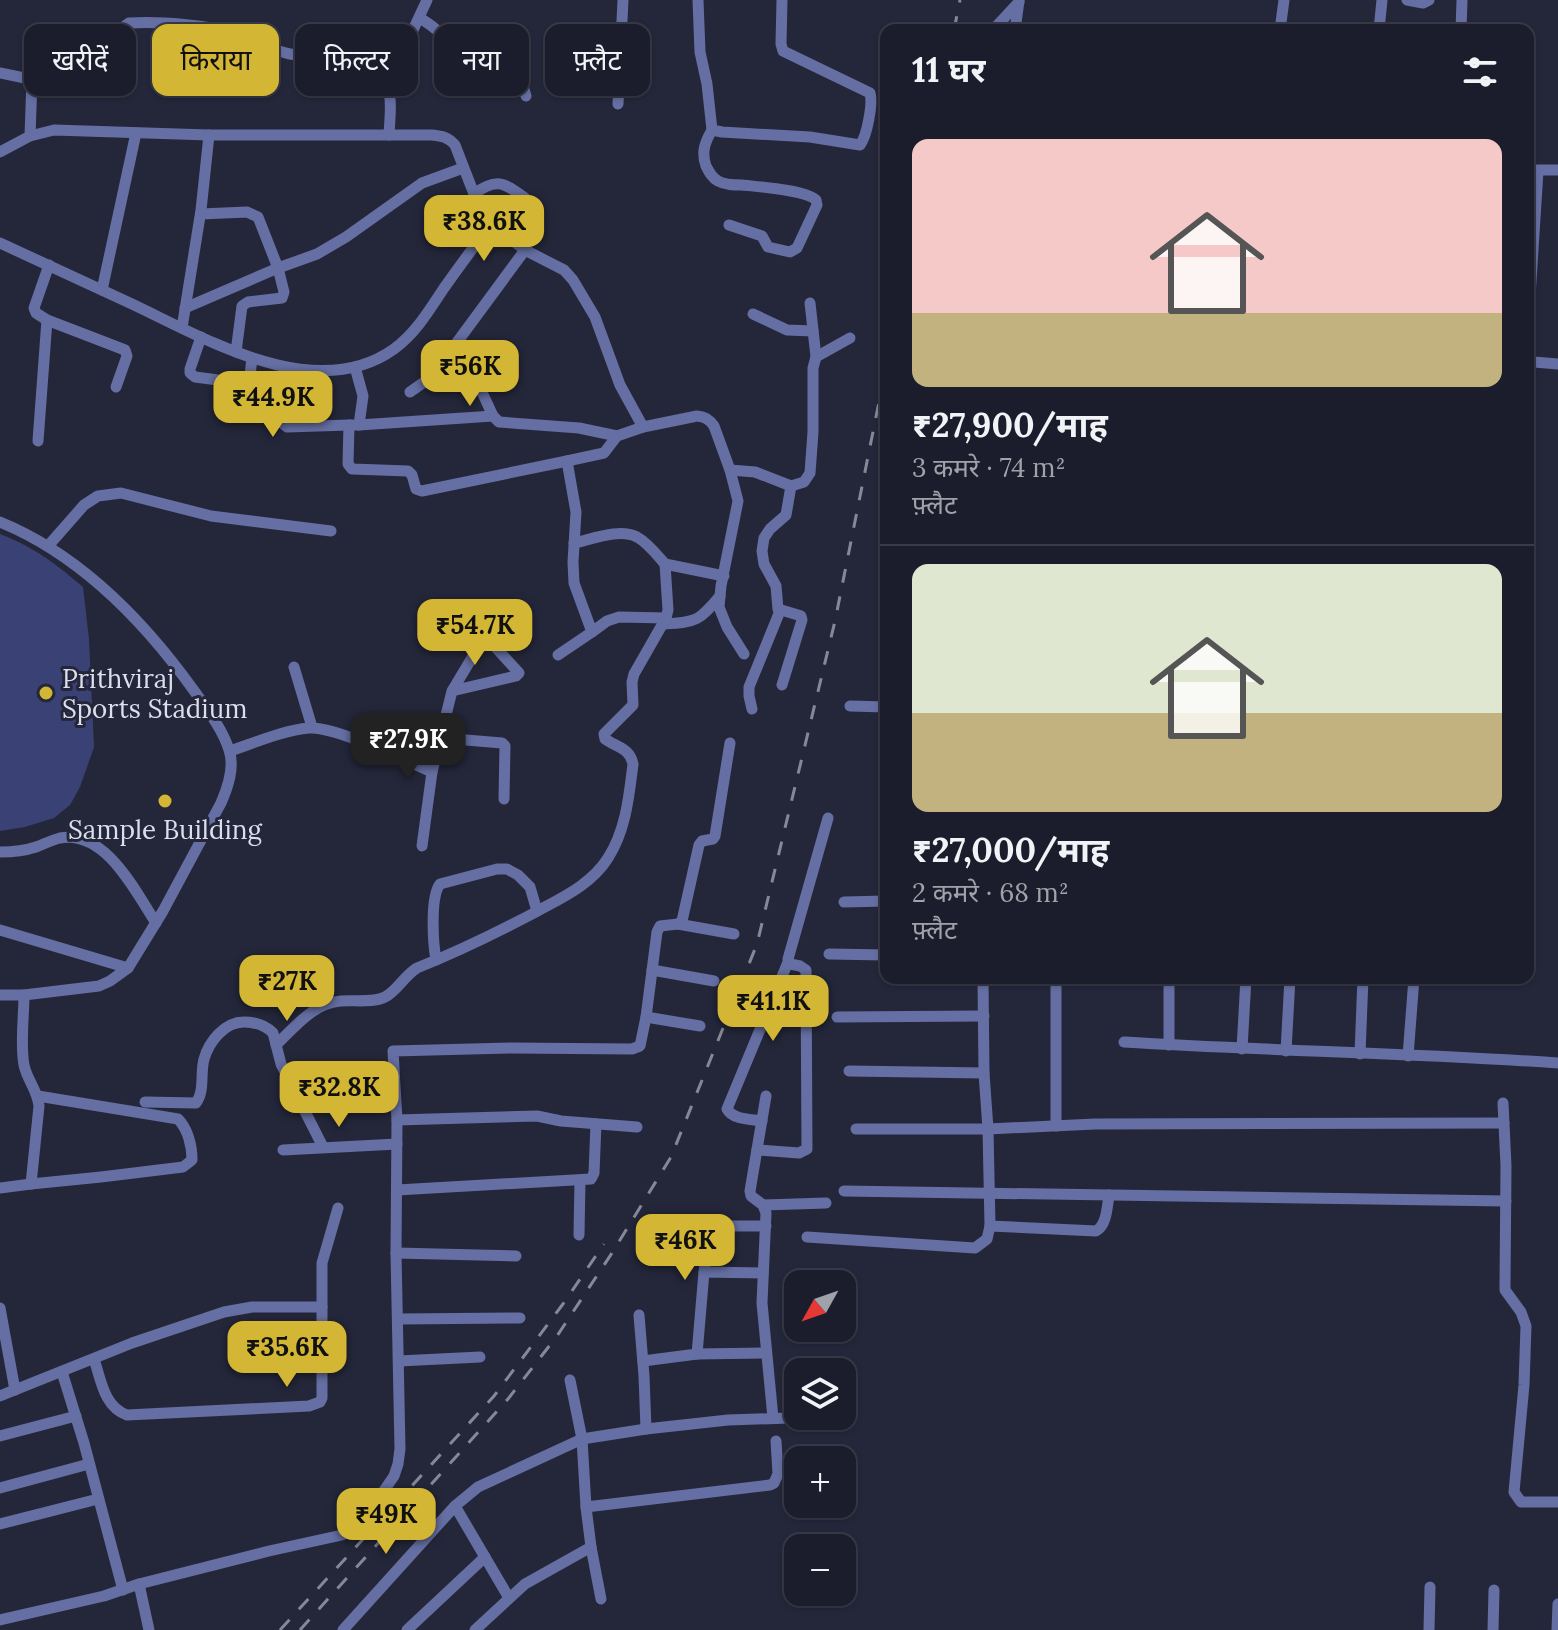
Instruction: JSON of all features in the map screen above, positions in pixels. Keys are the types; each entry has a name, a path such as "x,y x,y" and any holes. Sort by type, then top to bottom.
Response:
{"street":[{"path":"417,24 427,0"},
{"path":"618,104 623,0"},
{"path":"698,0 700,52 712,130 703,154 709,173 714,179 728,184 809,195 817,205 794,251 790,252 771,248 762,236 729,225"},
{"path":"712,130 810,137 856,145 862,143 872,100 870,93 783,51 782,0"},
{"path":"1281,24 1284,0"},
{"path":"1380,24 1382,0"},
{"path":"1407,0 1423,3 1429,0"},
{"path":"1461,24 1462,0"},
{"path":"998,24 1019,1"},
{"path":"1016,24 1019,1"},
{"path":"420,18 434,27"},
{"path":"128,24 218,29 295,54"},
{"path":"0,73 24,78"},
{"path":"30,136 31,96"},
{"path":"389,135 390,96"},
{"path":"0,152 30,136 54,130 209,135 432,135 450,139 491,224 525,250 564,270 580,289 595,317 620,385 643,427"},
{"path":"102,290 136,133"},
{"path":"182,328 201,214 209,135"},
{"path":"185,308 331,247 422,183 463,168"},
{"path":"1534,170 1558,170"},
{"path":"474,194 484,186 497,183 525,198"},
{"path":"201,214 254,214 261,221 278,268 284,296 248,302 242,306 236,352"},
{"path":"0,243 236,352 285,366 325,371 355,367 391,352 412,333 491,224"},
{"path":"410,392 427,380 441,364 525,250"},
{"path":"49,265 34,308 36,313 125,350 127,356 116,387"},
{"path":"730,470 755,472 791,486 804,482 810,473 813,368 816,357 810,303"},
{"path":"753,314 787,330 813,331"},
{"path":"38,441 47,320"},
{"path":"201,337 190,369 192,375 249,384"},
{"path":"816,357 850,338"},
{"path":"252,358 250,404 287,427 493,416"},
{"path":"1534,362 1558,364"},
{"path":"441,364 465,363 470,366 493,416 504,424 579,428 617,436 643,427 697,416 704,417 714,426 738,501 719,607 744,654"},
{"path":"355,367 363,396 354,425 349,467 411,472 418,491 604,453 617,436"},
{"path":"567,461 576,512 574,583 592,632"},
{"path":"782,685 802,620 801,616 780,611 777,606 776,586 764,564 762,551 767,533 786,515 791,486"},
{"path":"48,546 84,505 98,496 121,493 211,516 331,531"},
{"path":"0,522 48,546 115,599 157,642 202,701 230,751 231,772 221,803 128,968 99,986 0,995"},
{"path":"574,543 613,534 630,535 646,544 665,564 724,576"},
{"path":"276,1045 318,1007 338,1001 380,999 389,995 408,974 479,942 559,900 593,877 610,856 626,812 633,764 626,750 608,742 604,734 633,705 634,674 665,621 668,610 665,564"},
{"path":"558,655 607,621 619,617 695,621 720,596"},
{"path":"752,709 749,687 780,611"},
{"path":"422,846 432,772 452,691 484,639 488,639 519,673 452,691"},
{"path":"294,667 312,727"},
{"path":"850,706 880,707"},
{"path":"230,751 312,727 337,733 432,772"},
{"path":"442,738 502,743 505,746 504,799"},
{"path":"678,924 682,921 699,845 715,836 730,743"},
{"path":"762,1121 734,1116 727,1109 788,962 828,818"},
{"path":"0,852 22,851 60,838 88,842 122,870 156,923"},
{"path":"436,960 435,892 440,884 507,869 530,887 537,911"},
{"path":"844,902 880,901"},
{"path":"3,1623 139,1584 342,1535 353,1528 394,1476 400,1449 397,1120 393,1051 637,1048 642,1042 658,928 664,924 678,924 734,934"},
{"path":"0,930 128,968"},
{"path":"829,954 880,955"},
{"path":"757,1150 799,1153 807,1149 806,970 788,962"},
{"path":"652,970 714,981"},
{"path":"807,1237 970,1249 982,1245 987,1239 990,1194 983,984"},
{"path":"1056,984 1056,1126"},
{"path":"1169,984 1169,1045"},
{"path":"1242,1049 1246,984"},
{"path":"1286,1051 1290,984"},
{"path":"1360,1054 1363,984"},
{"path":"1408,1056 1414,984"},
{"path":"24,995 23,1062 38,1096 39,1106 31,1184"},
{"path":"837,1017 984,1016"},
{"path":"646,1017 700,1026"},
{"path":"145,1102 196,1103 200,1095 204,1060 215,1039 230,1025 247,1022 260,1024 270,1029 281,1064 323,1147"},
{"path":"1124,1042 1558,1063"},
{"path":"849,1071 984,1073"},
{"path":"0,1188 183,1167 192,1160 185,1128 178,1119 38,1096"},
{"path":"766,1096 750,1191 766,1213 762,1303 773,1418"},
{"path":"1503,1103 1505,1290 1521,1312 1526,1326 1514,1492 1521,1502 1558,1502"},
{"path":"397,1120 537,1116 637,1127"},
{"path":"856,1129 1504,1123"},
{"path":"397,1190 591,1179 594,1173 596,1124"},
{"path":"283,1150 397,1144"},
{"path":"579,1235 580,1180"},
{"path":"844,1191 1506,1201"},
{"path":"990,1226 1096,1231 1104,1223 1109,1195"},
{"path":"763,1205 826,1203"},
{"path":"94,1359 112,1406 127,1415 316,1405 322,1398 323,1254 338,1208"},
{"path":"697,1354 708,1238 713,1228 766,1226"},
{"path":"396,1253 516,1256"},
{"path":"704,1272 763,1273"},
{"path":"0,1396 158,1333 238,1308 322,1307"},
{"path":"0,1308 15,1390"},
{"path":"639,1315 646,1429"},
{"path":"399,1319 520,1318"},
{"path":"643,1361 697,1354 766,1353"},
{"path":"399,1361 480,1357"},
{"path":"62,1372 123,1590"},
{"path":"570,1380 582,1439 586,1507 601,1599"},
{"path":"0,1436 76,1416"},
{"path":"343,1630 455,1506 478,1487 582,1439 728,1420 784,1418"},
{"path":"586,1507 770,1485 778,1474 776,1441"},
{"path":"0,1488 89,1464"},
{"path":"0,1524 98,1499"},
{"path":"455,1506 509,1598"},
{"path":"475,1630 525,1584 591,1547"},
{"path":"407,1630 485,1557"},
{"path":"139,1584 149,1630"},
{"path":"1429,1630 1430,1587"},
{"path":"1493,1630 1494,1590"},
{"path":"1557,1630 1558,1604"}],"shaded area":[{"name":"Prithviraj Sports Stadium","path":"0,534 44,557 83,587 89,639 94,747 70,805 54,818 0,831"}],"railway":[{"path":"955,24 960,0"},
{"path":"300,1630 508,1399 557,1336 671,1157 757,944 835,621 880,397"},
{"path":"280,1630 494,1396 604,1244"}],"place":[{"name":"Prithviraj Sports Stadium","path":"46,693"},
{"name":"Sample Building","path":"165,801"}]}
